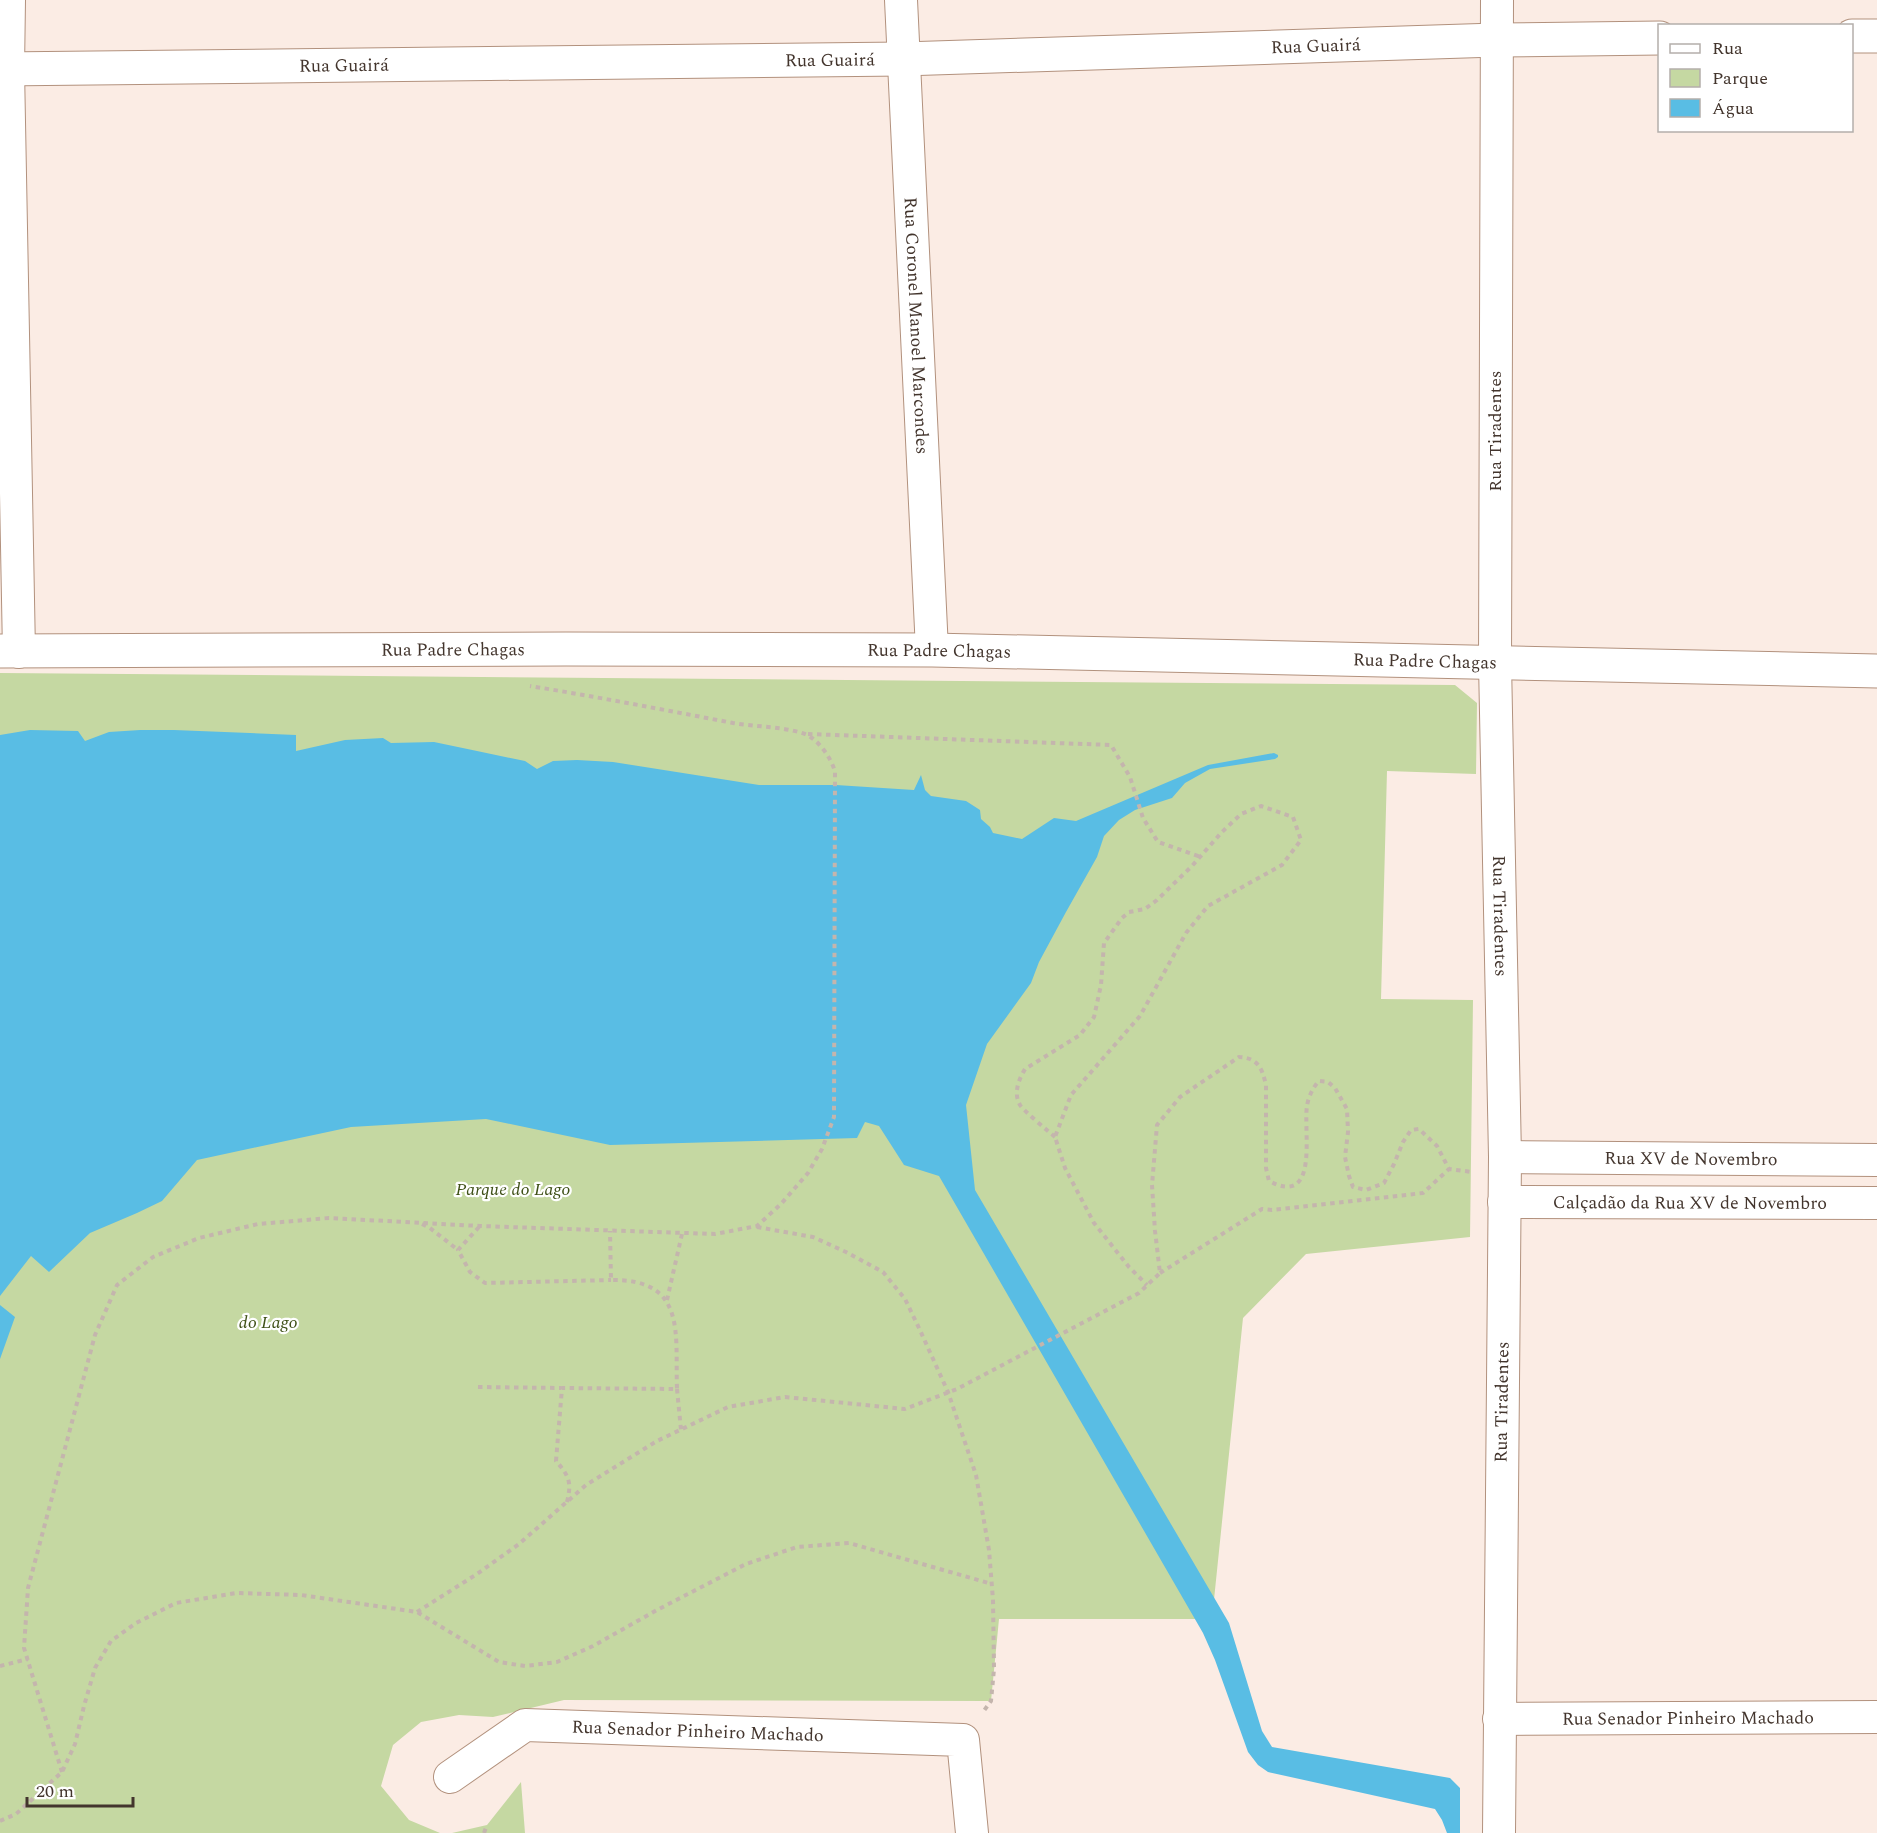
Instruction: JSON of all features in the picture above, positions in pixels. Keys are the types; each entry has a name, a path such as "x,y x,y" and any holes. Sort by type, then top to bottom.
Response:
{"street":[{"path":"9,0 4,69 10,652"},
{"name":"Rua Coronel Manoel Marcondes","path":"900,0 932,650"},
{"name":"Rua Tiradentes","path":"1497,0 1495,663 1505,1179 1498,1833"},
{"path":"1853,36 1877,36"},
{"name":"Rua Guairá","path":"4,69 903,59 1496,40 1658,38"},
{"name":"Rua Padre Chagas","path":"10,652 932,650 1877,671"},
{"name":"Rua XV de Novembro","path":"1505,1179 1877,1160"},
{"name":"Calçadão da Rua XV de Novembro","path":"1505,1179 1877,1203"},
{"name":"Rua Senador Pinheiro Machado","path":"1499,1719 1877,1717"},
{"name":"Rua Senador Pinheiro Machado","path":"450,1777 525,1725 963,1740"},
{"path":"963,1740 972,1833"}],"path":[{"path":"529,686 807,734 1111,745 1130,777 1143,818 1158,842 1201,857"},
{"path":"757,1226 781,1204 808,1173 822,1149 834,1117 835,772 825,750 807,734"},
{"path":"1055,1137 1071,1095 1140,1016 1186,933 1208,906 1282,865 1300,840 1293,817 1262,806 1241,814 1157,900 1145,909 1129,912 1122,918 1104,943 1101,985 1094,1017 1080,1035 1025,1069 1020,1076 1017,1089 1020,1105 1055,1137 1065,1168 1094,1222 1129,1267 1147,1285"},
{"path":"1160,1273 1152,1185 1157,1125 1180,1097 1239,1057 1249,1057 1263,1071 1266,1084 1266,1168 1269,1181 1280,1187 1291,1187 1299,1182 1305,1168 1307,1107 1319,1081 1328,1082 1335,1088 1347,1109 1348,1132 1345,1157 1353,1186 1366,1190 1384,1183 1411,1130 1419,1129 1437,1146 1449,1169"},
{"path":"1449,1169 1505,1179"},
{"path":"417,1612 519,1544 586,1485 657,1441 728,1407 785,1398 905,1409 957,1389 1139,1293 1160,1273 1262,1209 1272,1210 1423,1193 1449,1169"},
{"path":"62,1772 24,1648 28,1588 95,1335 117,1286 153,1257 199,1238 258,1224 329,1218 682,1234 715,1234 757,1226 813,1237 883,1272 905,1299 948,1392 976,1475 989,1550 994,1668 991,1701 963,1740"},
{"path":"419,1223 430,1228 458,1250 470,1272 485,1282 623,1280 650,1287 667,1300 675,1319 676,1389 681,1430"},
{"path":"458,1250 480,1226"},
{"path":"610,1231 611,1281"},
{"path":"667,1300 682,1234"},
{"path":"478,1388 676,1389"},
{"path":"562,1388 556,1461 565,1471 571,1488 566,1503"},
{"path":"0,1821 16,1814 62,1772 75,1744 94,1668 111,1641 136,1623 176,1603 236,1593 301,1595 417,1612 499,1662 525,1666 557,1662 593,1646 746,1564 797,1547 849,1543 992,1584"},
{"path":"0,1666 27,1659"},
{"path":"484,1833 487,1825"}],"green space":[{"name":"Parque do Lago","path":"0,673 1455,685 1477,703 1476,774 1387,771 1381,999 1473,1000 1470,1237 1306,1254 1243,1318 1212,1619 999,1619 991,1701 564,1700 493,1717 459,1715 421,1722 393,1745 381,1786 409,1820 440,1833 0,1833"},
{"path":"521,1782 525,1833 452,1833 487,1825"}],"water":[{"path":"30,730 78,731 85,741 109,732 140,730 296,735 296,751 345,740 383,738 391,743 434,742 525,761 537,769 553,761 613,762 759,785 836,785 914,790 921,775 925,790 931,796 966,801 980,810 981,819 993,833 1022,839 1054,818 1076,821 1208,765 1274,753 1278,755 1275,759 1210,769 1185,783 1172,798 1135,810 1119,820 1104,836 1097,857 1039,962 1031,983 987,1044 966,1105 975,1190 1229,1623 1262,1731 1272,1747 1450,1778 1460,1788 1460,1833 1447,1833 1435,1809 1268,1772 1258,1765 1248,1752 1203,1633 939,1176 904,1165 879,1126 865,1122 857,1138 610,1145 486,1119 351,1127 197,1160 162,1201 90,1233 49,1272 31,1256 0,1296 0,735"},
{"path":"0,1305 15,1317 0,1359"}],"park label":[{"name":"do Lago","path":"268,1322"}]}
